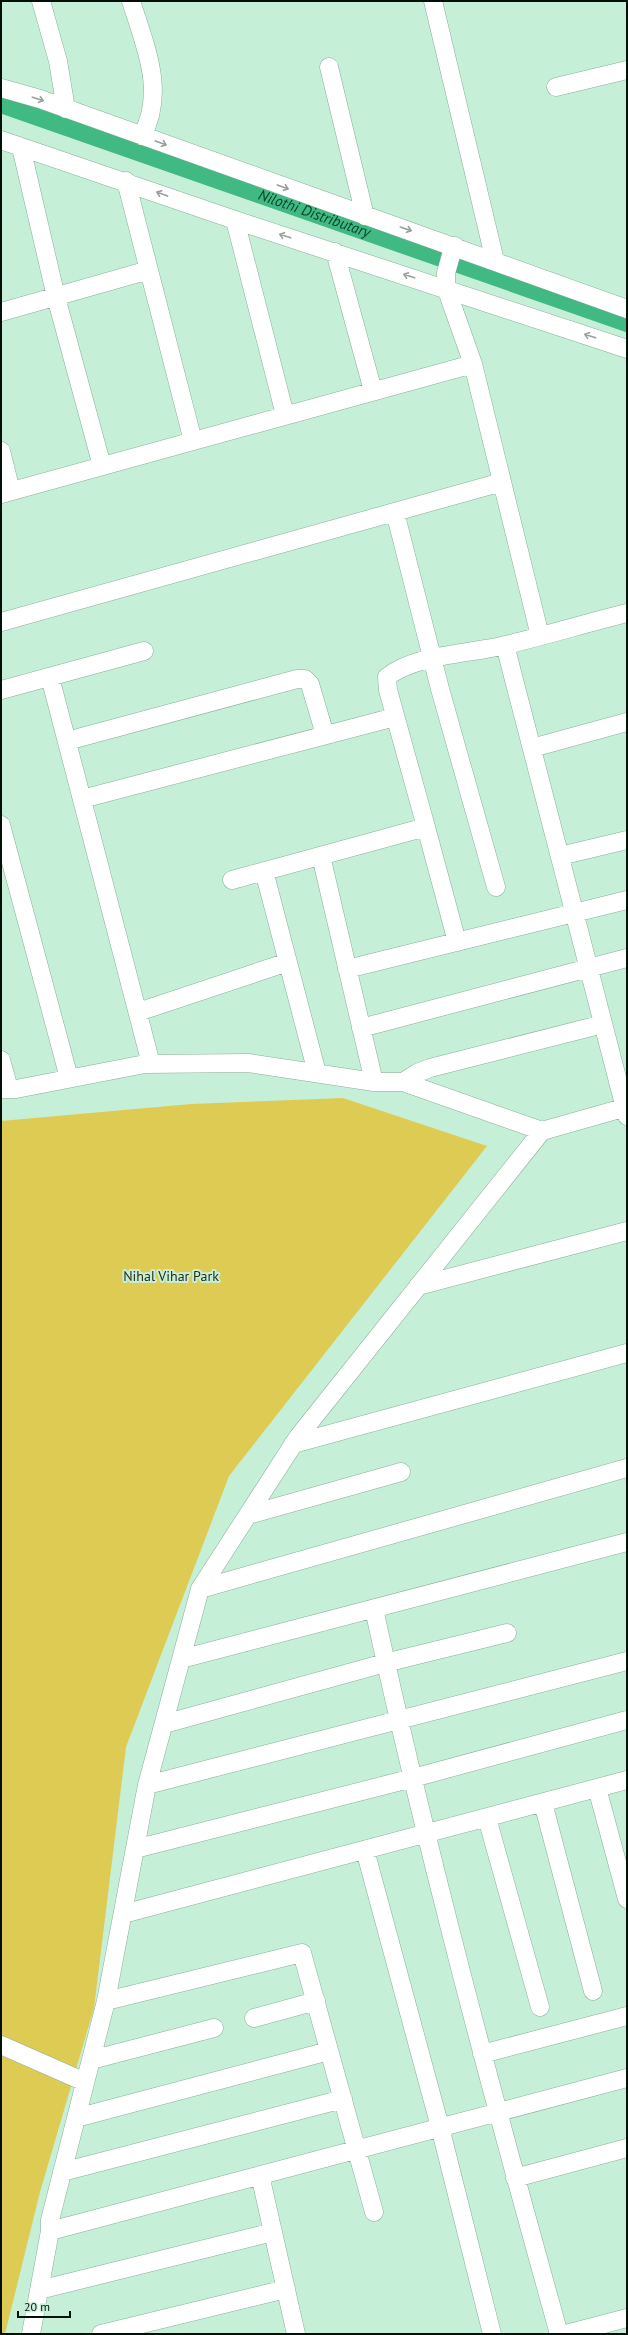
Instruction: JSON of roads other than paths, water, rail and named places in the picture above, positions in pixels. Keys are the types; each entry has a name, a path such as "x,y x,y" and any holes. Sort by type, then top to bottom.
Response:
{"street":[{"path":"42,1 58,61 66,109"},
{"path":"132,1 152,73 153,99 150,120 142,136"},
{"path":"433,1 495,261"},
{"path":"329,67 365,216"},
{"path":"556,87 627,70"},
{"path":"1,88 142,136 365,216 453,250 495,261 627,309"},
{"path":"1,140 126,181 235,220 335,252 446,281 627,349"},
{"path":"21,147 56,297 102,466"},
{"path":"126,181 193,441"},
{"path":"235,220 285,416"},
{"path":"453,250 446,281 473,364 540,636"},
{"path":"335,252 373,391"},
{"path":"1,312 148,270"},
{"path":"1,452 6,492 473,364"},
{"path":"1,622 502,482"},
{"path":"395,512 432,659 496,886"},
{"path":"457,942 395,717 387,677 397,669 432,659 505,645 627,613"},
{"path":"1,1060 5,1089 151,1064 248,1063 374,1082 402,1082 542,1131 626,1110 505,645"},
{"path":"1,688 50,677 144,651"},
{"path":"50,677 151,1064"},
{"path":"67,741 297,679 305,679 310,684 325,735"},
{"path":"82,799 395,717"},
{"path":"532,748 627,722"},
{"path":"1,825 69,1078"},
{"path":"232,880 426,827"},
{"path":"560,856 627,840"},
{"path":"321,856 374,1082"},
{"path":"264,871 317,1073"},
{"path":"347,968 575,915 627,900"},
{"path":"361,1028 627,958"},
{"path":"138,1012 288,962"},
{"path":"402,1082 417,1073 430,1068 603,1024"},
{"path":"31,2334 50,2231 50,2220 106,2001 124,1914 147,1785 200,1589 293,1444 542,1131"},
{"path":"418,1286 627,1231"},
{"path":"293,1444 627,1353"},
{"path":"200,1589 627,1468"},
{"path":"248,1514 401,1472"},
{"path":"181,1659 627,1542"},
{"path":"374,1609 398,1720 497,2112 515,2178 569,2333 627,2318"},
{"path":"164,1724 385,1663 507,1633"},
{"path":"147,1785 627,1661"},
{"path":"135,1850 413,1778 627,1720"},
{"path":"124,1914 627,1780"},
{"path":"597,1788 627,1899"},
{"path":"543,1803 593,1991"},
{"path":"487,1818 540,2007"},
{"path":"365,1850 440,2127 492,2334"},
{"path":"106,2001 302,1953 374,2212"},
{"path":"254,2018 316,2000"},
{"path":"482,2054 627,2016"},
{"path":"91,2060 214,2028"},
{"path":"1,2045 85,2082"},
{"path":"76,2118 330,2051"},
{"path":"50,2231 627,2078"},
{"path":"62,2172 343,2099"},
{"path":"515,2178 627,2148"},
{"path":"260,2175 296,2334"},
{"path":"39,2290 273,2232"},
{"path":"100,2334 286,2289"}],"waterway":[{"name":"Nilothi Distributary","path":"1,104 627,323"}],"park label":[{"name":"Nihal Vihar Park","path":"171,1276"}]}
